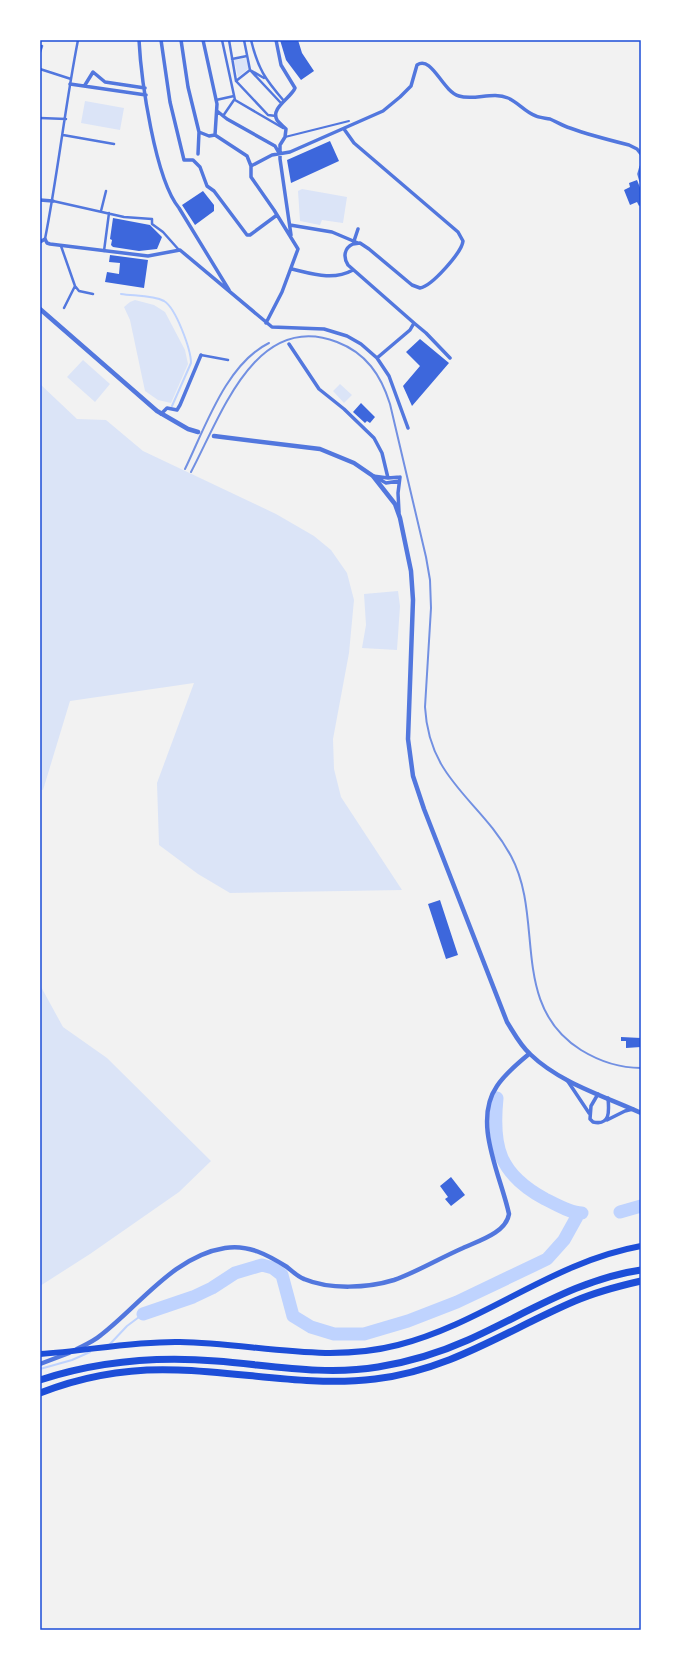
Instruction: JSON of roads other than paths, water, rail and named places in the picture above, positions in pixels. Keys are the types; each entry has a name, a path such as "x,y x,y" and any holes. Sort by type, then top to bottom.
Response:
{"highway":[{"path":"40,1354 152,1343 180,1342 220,1344 316,1353 348,1353 381,1348 424,1336 469,1317 565,1269 598,1257 641,1246"},
{"path":"40,1380 98,1364 150,1358 217,1361 312,1370 376,1368 405,1362 440,1352 574,1290 611,1277 641,1270"},
{"path":"40,1393 100,1376 153,1370 216,1372 311,1381 341,1382 376,1379 444,1363 476,1350 575,1301 613,1288 641,1281"}],"street":[{"path":"40,242 45,239 78,40"},
{"path":"139,40 144,88 153,133 168,188 174,203 229,290 272,327 284,329 316,328 335,332 361,344 377,358 392,384 402,417 408,428"},
{"path":"161,40 163,63 183,159 194,160 200,167 207,186 214,191 247,236 277,215"},
{"path":"181,40 188,87 200,132 198,154"},
{"path":"203,40 216,100 217,111 215,119 215,135"},
{"path":"222,40 234,98 223,116"},
{"path":"229,40 236,81 268,114 276,116"},
{"path":"244,40 250,70 282,102"},
{"path":"251,40 256,59 265,79 282,102"},
{"path":"276,40 281,65 294,84 295,88 282,102 278,108 276,116 277,120 286,129"},
{"path":"40,48 42,46 40,52"},
{"path":"232,59 247,56"},
{"path":"251,166 272,155 285,154 323,136 344,129 383,111 411,86 417,65 421,63 426,63 431,66 446,88 454,94 462,97 506,97 536,116 550,119 580,132 629,144 637,149 641,154"},
{"path":"40,69 71,82 146,95"},
{"path":"236,81 250,70"},
{"path":"250,70 265,79"},
{"path":"85,85 93,72 105,82 144,88"},
{"path":"216,100 234,98 286,129"},
{"path":"217,111 275,146 280,154"},
{"path":"40,118 66,119"},
{"path":"286,129 285,137 280,145 280,154 291,235"},
{"path":"290,225 332,232 356,242 369,249 412,285 420,288 433,280 462,248 463,241 458,232 354,143 344,129"},
{"path":"200,132 209,136 215,135 247,156 251,166 251,177 291,235 298,249 292,269 266,323"},
{"path":"63,135 114,144"},
{"path":"641,168 639,174 641,181"},
{"path":"101,211 106,191"},
{"path":"40,200 52,201 124,217 152,218 152,224 163,232 180,250 222,287 229,290"},
{"path":"104,251 109,213"},
{"path":"284,225 289,220"},
{"path":"356,242 358,229"},
{"path":"45,239 47,243 61,246 148,256 180,250"},
{"path":"356,242 350,245 345,254 346,262 353,270 426,333 450,358"},
{"path":"61,246 74,286 79,291 93,294"},
{"path":"292,269 331,276 343,275 353,270"},
{"path":"64,308 74,286"},
{"path":"40,309 161,414 188,429 198,432"},
{"path":"377,358 410,330 414,323"},
{"path":"289,344 319,389 374,438 382,453 388,478"},
{"path":"161,414 167,408 177,410 202,355 228,360"},
{"path":"214,436 320,449 354,463 382,482 393,483 400,478"},
{"path":"373,476 400,478"},
{"path":"373,476 395,504 400,518"},
{"path":"400,478 398,498 400,518 411,571 413,600 408,738 413,776 424,809 507,1022 520,1043 529,1054 540,1063 566,1079 641,1113"},
{"path":"40,1364 78,1349 100,1336 159,1284 188,1261 219,1249 242,1247 258,1250 303,1279 319,1284 360,1286 394,1279 482,1240 502,1228 508,1220 509,1214 489,1143 487,1130 489,1105 497,1086 529,1054"},
{"path":"566,1079 590,1113"},
{"path":"598,1094 590,1106 590,1119 593,1122 603,1123 625,1110 633,1109"},
{"path":"606,1120 609,1111 608,1098"}],"lane":[{"path":"285,137 349,121"}],"waterway":[{"path":"121,294 160,299 169,305 178,320 186,340 191,363 172,406"},
{"path":"497,1098 496,1131 498,1145 502,1158 508,1169 517,1180 545,1199 568,1210 582,1213"},
{"path":"620,1212 641,1206"},
{"path":"143,1314 193,1297 212,1288 235,1273 262,1265 273,1268 282,1275 293,1316 311,1327 334,1334 364,1334 408,1321 457,1302 547,1259 564,1240 579,1213"},
{"path":"110,1344 127,1326 143,1314"},
{"path":"40,1369 72,1360 90,1352"}],"railway":[{"path":"191,472 228,399 244,375 262,355 284,341 308,336 337,342 356,352 371,366 382,384 390,404 430,580 431,608 425,707 429,732 436,753 446,772 499,836 511,856 521,881 526,907 536,985 544,1010 559,1031 581,1050 610,1063 625,1067 641,1068"},
{"path":"185,469 218,398 229,381 254,353 269,343"}]}
